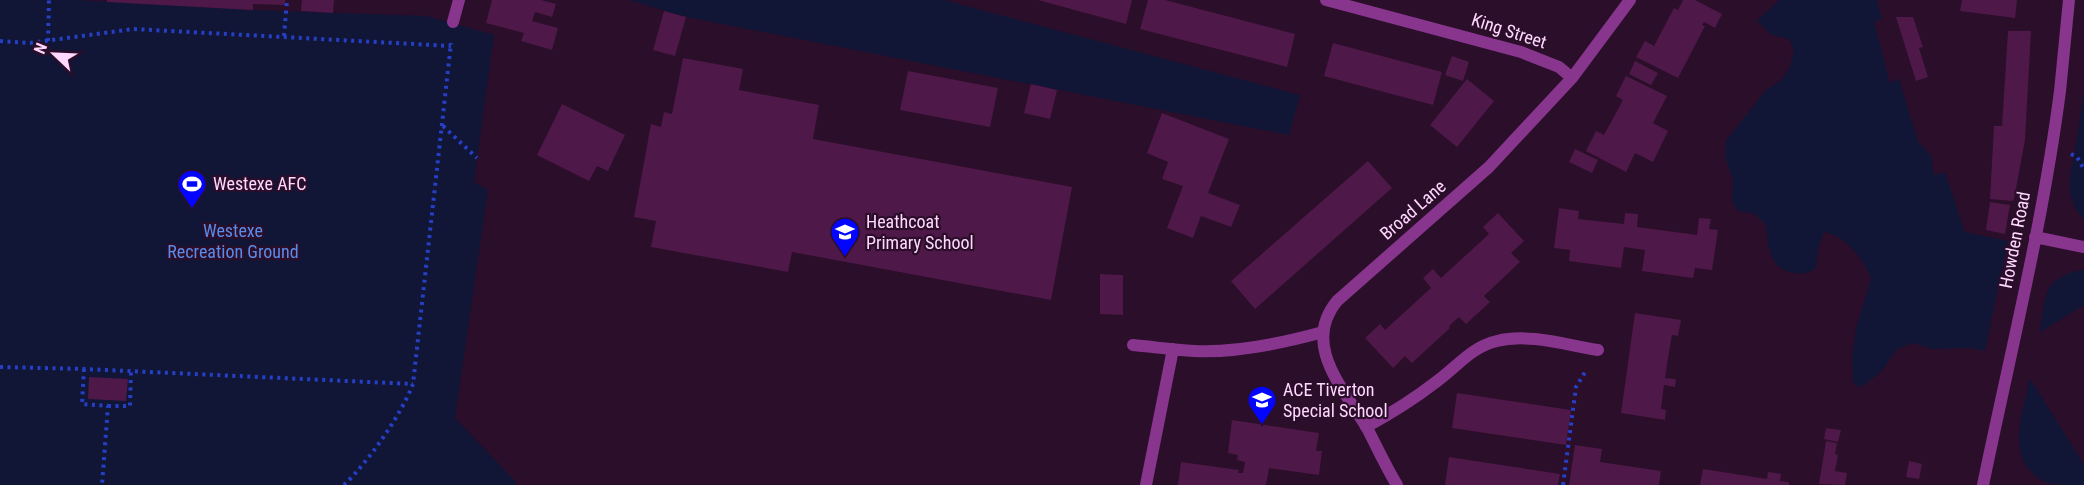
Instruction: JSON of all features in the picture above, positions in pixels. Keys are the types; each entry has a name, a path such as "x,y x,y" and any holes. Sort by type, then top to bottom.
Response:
{"street":[{"path":"453,22 459,0"},
{"name":"King Street","path":"1326,0 1521,52 1558,67 1572,78"},
{"name":"Broad Lane","path":"1323,332 1327,314 1337,301 1489,167 1572,78 1630,0"},
{"name":"Howden Road","path":"1983,485 2035,237 2060,92 2069,0"},
{"path":"2035,237 2084,247"},
{"path":"1133,345 1221,351 1323,332 1325,354 1335,379 1366,427 1397,485"},
{"path":"1366,427 1438,381 1480,346 1499,340 1524,339 1598,350"},
{"path":"1146,485 1173,349"}],"path":[{"path":"48,41 49,0"},
{"path":"284,36 287,0"},
{"path":"344,485 405,404 413,384 453,22"},
{"path":"0,41 30,43 133,28 451,46"},
{"path":"442,125 477,158"},
{"path":"1563,485 1576,387 1598,350"},
{"path":"0,367 413,384"},
{"path":"84,369 82,404 108,406 130,406 131,371"},
{"path":"102,485 108,406"}],"green space":[{"name":"Westexe Recreation Ground","path":"0,0 78,0 253,10 427,16 494,35 474,182 488,190 455,418 516,482 515,485 0,485"},
{"path":"629,0 944,0 1300,95 1289,135 686,17"},
{"path":"1779,0 1877,0 1882,19 1874,22 1890,83 1899,79 1918,142 1931,155 1934,175 1945,172 1965,232 2008,241 1985,351 1969,348 1932,349 1913,343 1897,349 1881,372 1860,388 1853,382 1852,355 1856,329 1871,278 1863,263 1847,244 1824,232 1818,249 1816,268 1803,273 1786,271 1779,267 1771,255 1766,225 1755,214 1738,211 1732,201 1733,181 1725,156 1726,141 1765,91 1781,80 1790,67 1794,50 1789,39 1772,35 1757,21"},
{"path":"2084,92 2084,220 2072,201 2070,174"},
{"path":"2084,270 2084,305 2039,333 2045,299 2050,286 2063,276"},
{"path":"2030,378 2084,465 2084,485 2051,484 2036,476 2026,465 2019,439 2020,423"}],"building":[{"path":"107,0 285,0 285,5 253,4 253,10 107,2"},
{"path":"302,0 334,0 333,13 301,11"},
{"path":"492,0 541,0 556,4 552,17 535,12 532,21 558,28 552,50 521,41 524,33 486,23"},
{"path":"1038,0 1132,0 1126,24"},
{"path":"1148,0 1165,0 1295,34 1287,67 1140,29"},
{"path":"1683,0 1695,0 1722,14 1715,28 1704,22 1702,25 1705,26 1678,78 1636,57 1645,41 1654,46 1674,8 1678,10"},
{"path":"1962,0 2017,0 2015,18 1960,11"},
{"path":"664,11 686,17 675,56 653,50"},
{"path":"1896,17 1913,17 1923,47 1919,48 1928,77 1916,81"},
{"path":"2008,31 2031,31 2025,140 2012,201 1990,199 1994,126 2002,126"},
{"path":"1333,43 1442,72 1433,105 1324,76"},
{"path":"1452,56 1469,62 1463,81 1445,75"},
{"path":"683,58 743,69 739,90 819,105 813,139 1072,187 1051,300 792,252 788,272 651,247 656,221 634,217 651,124 661,127 664,112 672,114"},
{"path":"1635,61 1658,73 1651,85 1629,74"},
{"path":"908,71 998,88 990,127 900,110"},
{"path":"1626,76 1667,96 1653,123 1668,131 1653,162 1635,153 1626,172 1586,151 1596,131 1604,135 1623,100 1616,96"},
{"path":"1467,79 1494,101 1457,147 1430,125"},
{"path":"1031,84 1057,90 1050,119 1024,113"},
{"path":"562,104 625,135 608,171 597,166 589,181 537,155"},
{"path":"1162,113 1229,139 1208,193 1240,205 1231,227 1201,216 1193,238 1167,228 1183,186 1162,179 1168,162 1147,153"},
{"path":"1575,149 1598,160 1592,173 1569,162"},
{"path":"1368,161 1392,188 1255,309 1231,281"},
{"path":"1990,202 2010,205 2005,234 1986,230"},
{"path":"1559,208 1579,211 1578,219 1624,224 1625,213 1638,214 1637,227 1697,235 1699,218 1711,219 1709,229 1718,230 1712,270 1695,268 1693,278 1642,271 1645,250 1624,247 1621,268 1569,261 1570,250 1554,248"},
{"path":"1498,213 1524,241 1511,253 1520,262 1484,296 1490,302 1466,324 1459,317 1412,363 1405,356 1393,368 1365,338 1380,324 1385,330 1431,288 1423,278 1433,269 1441,278 1489,234 1483,227"},
{"path":"1100,274 1123,275 1123,315 1100,314"},
{"path":"1635,313 1681,320 1678,336 1672,335 1669,352 1665,378 1676,379 1675,387 1664,385 1661,409 1666,410 1665,420 1621,413"},
{"path":"89,377 128,379 126,401 88,399"},
{"path":"1457,393 1571,410 1566,445 1452,428"},
{"path":"1232,420 1319,433 1316,451 1322,451 1319,475 1269,468 1266,485 1178,485 1181,462 1239,470 1238,473 1243,473 1245,462 1237,460 1238,455 1228,453"},
{"path":"1826,428 1841,430 1838,442 1824,439"},
{"path":"1826,441 1837,443 1835,454 1838,455 1835,471 1847,473 1845,485 1819,484"},
{"path":"1575,445 1602,449 1600,462 1661,471 1659,485 1569,485"},
{"path":"1449,457 1560,474 1558,485 1445,485"},
{"path":"1909,461 1922,464 1919,479 1906,477"},
{"path":"1703,469 1767,479 1768,472 1781,474 1780,481 1789,482 1789,485 1700,485"}],"place":[{"name":"Westexe AFC","path":"192,210"},
{"name":"Heathcoat Primary School","path":"845,258"},
{"name":"ACE Tiverton Special School","path":"1262,426"}]}
